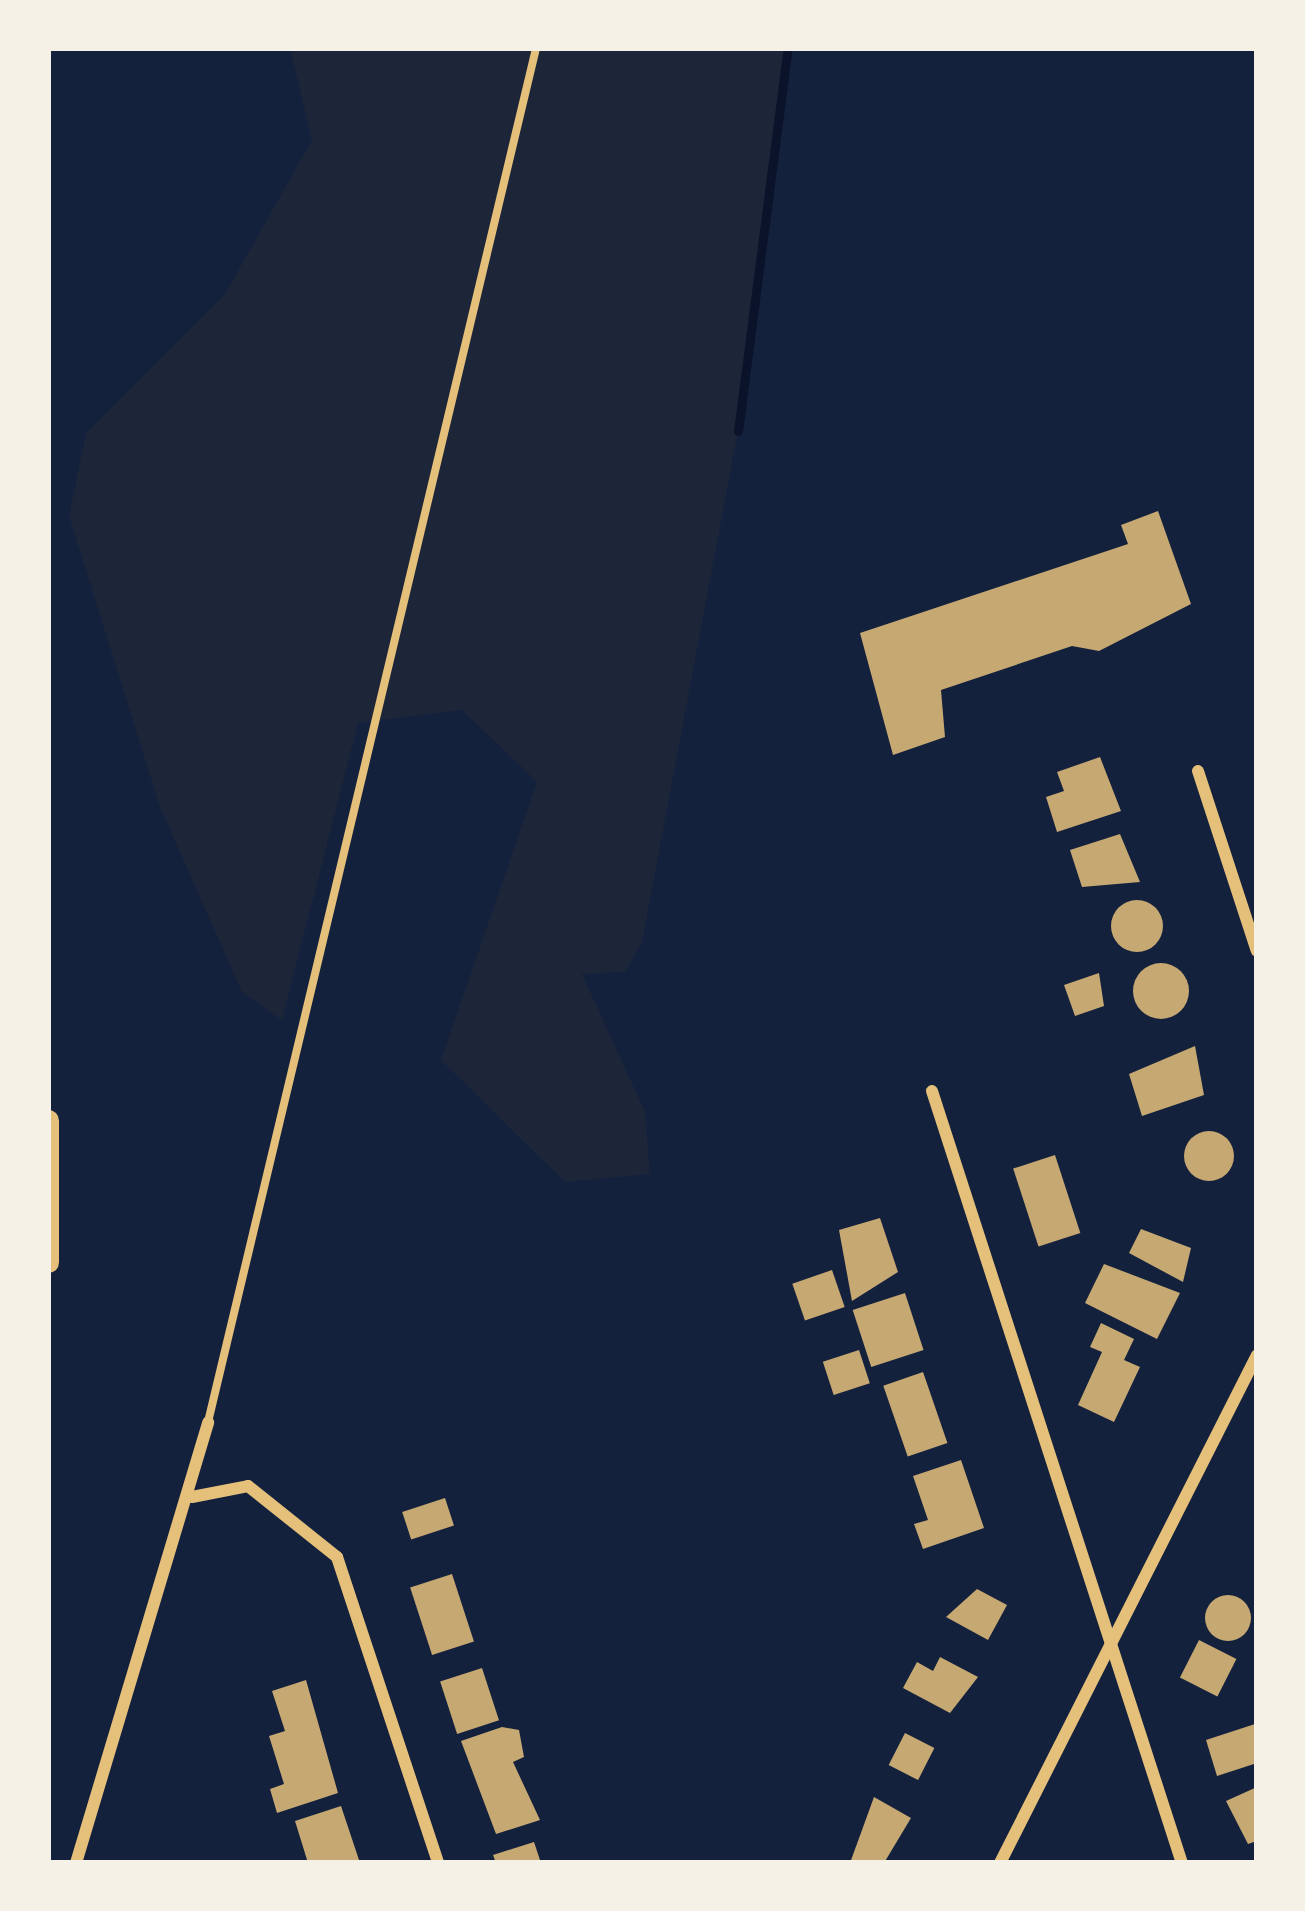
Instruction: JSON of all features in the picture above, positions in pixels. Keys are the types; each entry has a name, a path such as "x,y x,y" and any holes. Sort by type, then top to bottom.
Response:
{"main road":[{"path":"48,1120 48,1262"}],"street":[{"path":"1198,771 1257,951"},
{"path":"932,1091 1182,1863"},
{"path":"1000,1863 1257,1355"},
{"path":"76,1863 192,1497 208,1422"},
{"path":"192,1497 248,1486 337,1557 438,1863"}],"lane":[{"path":"208,1422 536,48"}],"shaded area":[{"path":"290,48 788,48 738,431 642,942 625,972 582,974 645,1112 650,1174 565,1182 441,1060 537,782 462,710 358,723 282,1020 242,992 160,807 69,516 86,433 225,294 312,140"}],"building":[{"path":"1158,511 1191,604 1099,651 1072,646 941,690 945,737 893,755 860,633 1128,544 1121,525"},
{"path":"1100,757 1121,811 1057,832 1046,797 1064,791 1057,772"},
{"path":"1120,834 1140,882 1082,887 1070,850"},
{"path":"1137,900 1156,907 1163,926 1156,945 1137,952 1118,945 1111,926 1118,907"},
{"path":"1161,963 1181,971 1189,991 1181,1011 1161,1019 1141,1011 1133,991 1141,971"},
{"path":"1099,973 1104,1006 1075,1016 1064,985"},
{"path":"1195,1046 1204,1095 1142,1116 1129,1074"},
{"path":"1209,1131 1227,1138 1234,1156 1227,1174 1209,1181 1191,1174 1184,1156 1191,1138"},
{"path":"1055,1155 1080,1233 1038,1247 1013,1169"},
{"path":"880,1218 898,1272 852,1301 839,1230"},
{"path":"1141,1229 1191,1248 1183,1282 1129,1253"},
{"path":"1104,1264 1180,1293 1157,1339 1085,1303"},
{"path":"832,1270 845,1307 805,1321 792,1284"},
{"path":"905,1293 924,1350 871,1367 853,1310"},
{"path":"1101,1323 1134,1339 1124,1360 1140,1367 1114,1422 1078,1405 1102,1352 1090,1347"},
{"path":"859,1350 870,1383 834,1395 823,1362"},
{"path":"923,1372 947,1443 908,1457 883,1386"},
{"path":"961,1460 984,1528 923,1549 914,1524 928,1520 913,1476"},
{"path":"445,1498 454,1526 411,1539 402,1512"},
{"path":"452,1574 474,1642 432,1655 410,1588"},
{"path":"977,1589 1007,1605 988,1640 946,1617"},
{"path":"1228,1595 1244,1602 1251,1618 1244,1634 1228,1641 1212,1634 1205,1618 1212,1602"},
{"path":"1199,1640 1236,1659 1217,1696 1180,1677"},
{"path":"940,1657 978,1677 950,1713 903,1688 917,1662 933,1671"},
{"path":"482,1668 499,1720 457,1734 440,1682"},
{"path":"306,1680 338,1793 277,1813 270,1789 284,1784 269,1736 285,1731 272,1691"},
{"path":"1255,1724 1257,1763 1217,1776 1206,1740"},
{"path":"502,1727 519,1730 524,1757 513,1762 540,1820 496,1834 461,1741"},
{"path":"905,1733 934,1748 918,1780 889,1765"},
{"path":"1257,1787 1257,1841 1248,1844 1226,1801"},
{"path":"874,1797 911,1818 884,1863 850,1863"},
{"path":"341,1806 360,1863 308,1863 295,1821"},
{"path":"534,1842 541,1863 496,1863 493,1855"}],"waterway":[{"path":"738,431 788,48"}]}
